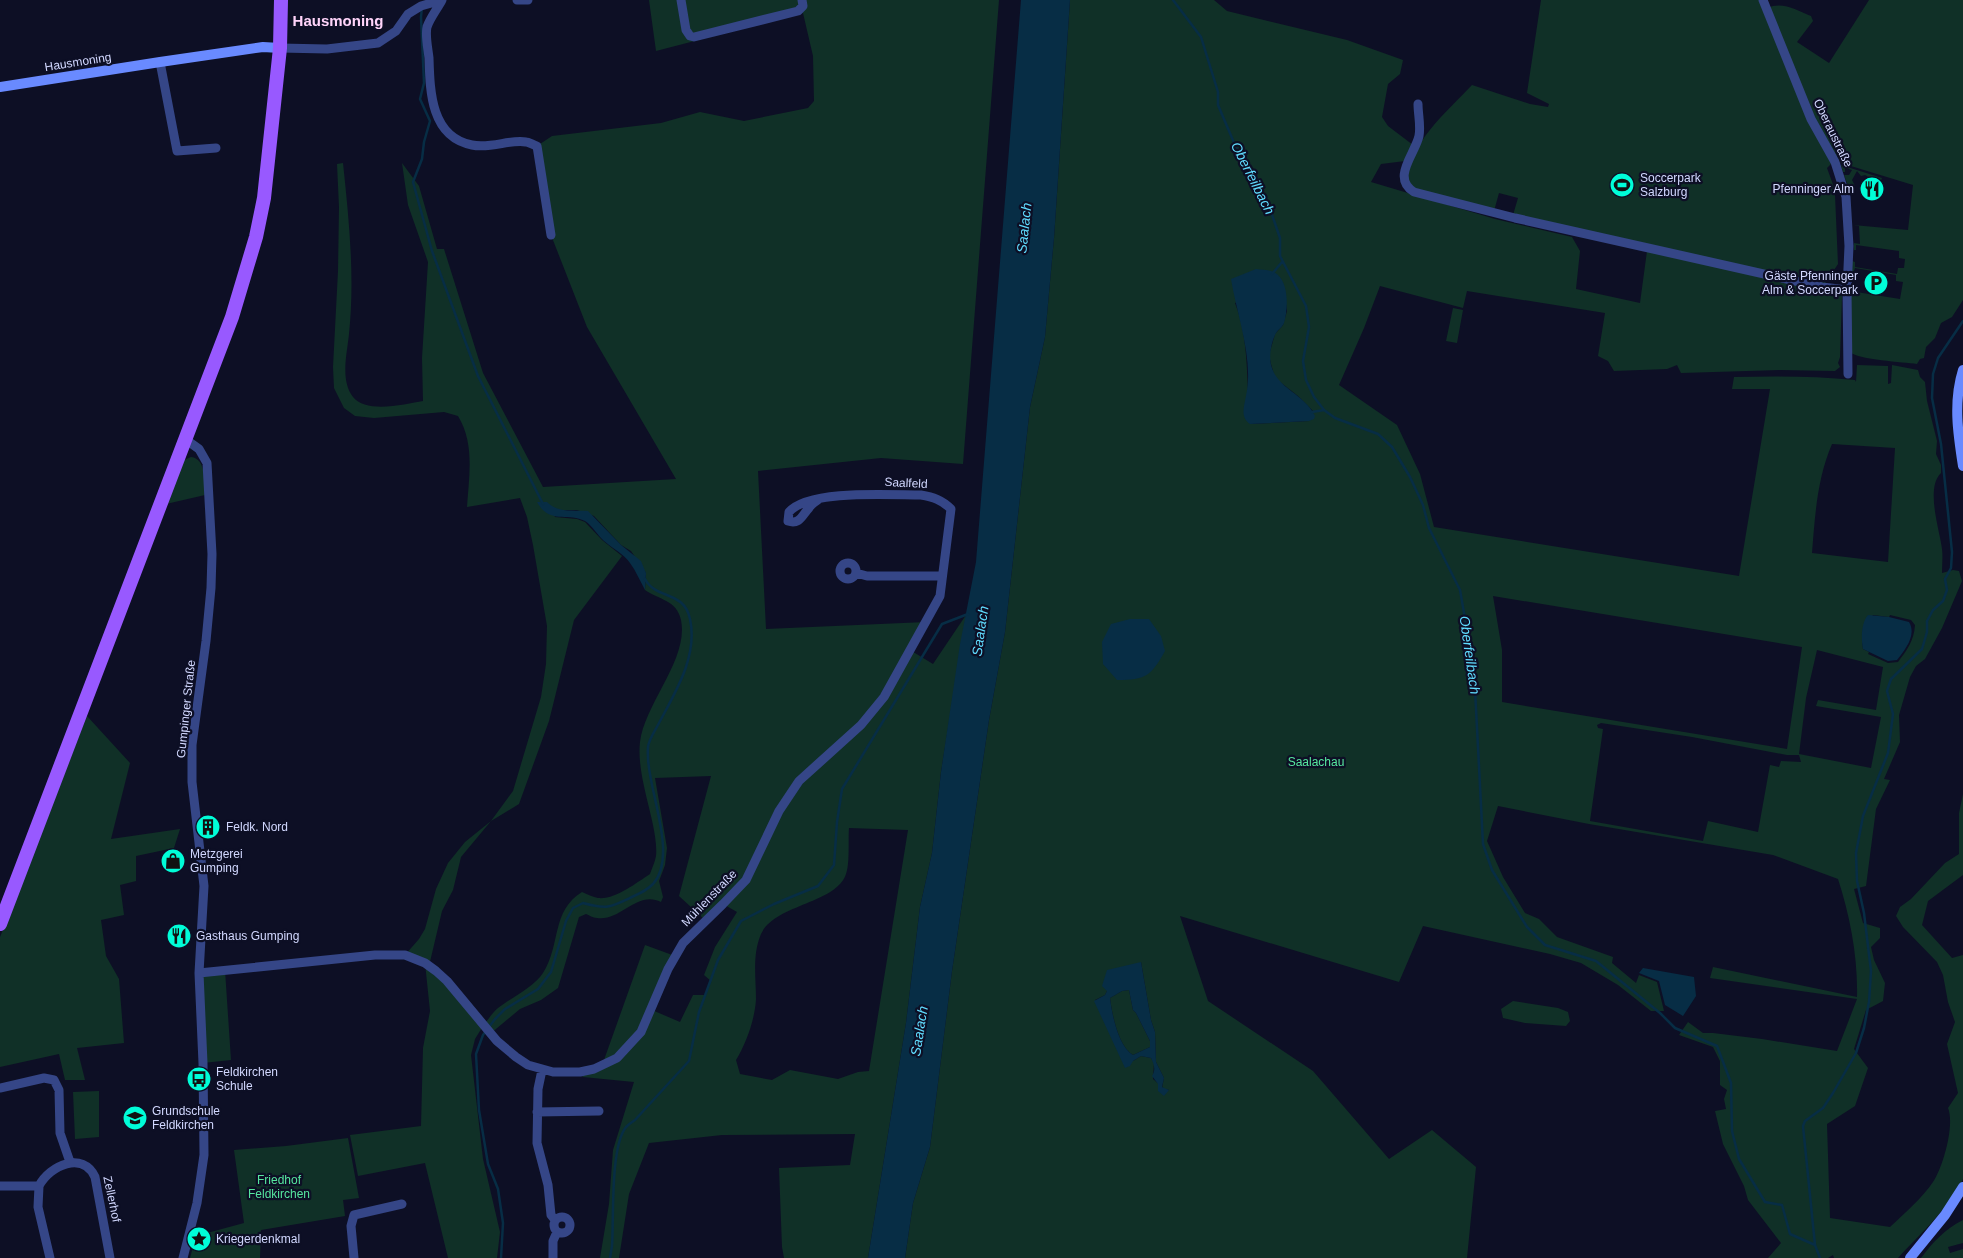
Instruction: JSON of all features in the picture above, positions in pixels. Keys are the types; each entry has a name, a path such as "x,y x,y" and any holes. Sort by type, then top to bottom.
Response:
{"main road":[{"path":"0,924 232,317 256,237 267,177 280,48 281,0"}],"street":[{"path":"280,48 326,49 378,43 396,31 408,14 421,6 442,0"},
{"path":"442,0 427,27 430,89 432,103 439,120 446,131 457,140 472,145 484,147 525,142 537,146 551,235"},
{"path":"517,0 528,0"},
{"path":"681,0 686,30 690,36 694,37 798,11 803,6 802,0"},
{"name":"Oberaustraße","path":"1763,0 1811,120 1840,175 1846,197 1849,246 1846,290 1848,374"},
{"name":"Hausmoning","path":"0,87 160,62 262,48 280,48"},
{"path":"160,62 177,151 216,148"},
{"path":"1418,104 1419,136 1406,165 1404,179 1409,189 1414,192 1524,221 1822,287 1846,290"},
{"path":"1963,370 1958,393 1963,466"},
{"name":"Gumpinger Straße","path":"183,1258 197,1203 204,1155 203,1063 199,973 204,886 192,782 192,745 206,641 212,554 207,462 198,449 185,439"},
{"name":"Saalfeld","path":"819,499 868,494 921,495 938,499 951,509 940,596 926,622"},
{"path":"856,573 867,576 942,576"},
{"name":"Mühlenstraße","path":"199,973 375,955 405,955 425,963 447,981 490,1034 516,1057 542,1070 566,1073 594,1069 617,1058 631,1045 644,1026 668,969 683,943 746,880 779,811 799,780 861,725 875,710 926,622"},
{"path":"542,1070 538,1089 537,1143 548,1185 551,1215 555,1220 554,1228 557,1232"},
{"path":"0,1088 47,1078 57,1083 59,1090 60,1133 70,1162 51,1172 39,1186 38,1207 50,1258"},
{"path":"537,1112 599,1111"},
{"name":"Zellerhof","path":"70,1162 86,1165 95,1177 110,1258"},
{"path":"0,1186 39,1186"},
{"path":"1910,1258 1945,1215 1963,1187"},
{"path":"354,1258 351,1226 354,1215 402,1204"},
{"path":"555,1220 562,1216 567,1218 570,1223 568,1231 557,1232"},
{"path":"553,1258 552,1241 557,1232"}],"green space":[{"path":"649,0 999,0 963,464 881,458 758,471 766,629 926,622 910,650 933,664 966,615 941,772 932,853 920,907 906,1023 868,1258 784,1258 782,1247 779,1168 850,1165 855,1134 722,1135 649,1143 629,1194 619,1258 600,1258 609,1204 613,1150 634,1082 583,1077 580,1072 604,1060 645,945 675,956 652,1010 680,1022 693,995 706,995 711,981 704,975 715,947 737,912 723,904 705,920 679,896 711,776 655,778 667,848 665,865 659,881 663,897 661,902 652,899 644,900 613,916 605,918 596,918 586,914 579,917 558,988 541,1000 520,1009 490,1034 483,1026 498,1008 528,988 543,973 549,962 561,919 565,909 572,900 582,892 598,898 618,894 650,874 656,858 656,845 641,773 640,742 650,712 679,650 682,635 679,613 672,604 645,590 646,573 631,551 621,545 594,516 577,510 559,510 552,507 555,517 577,519 585,522 602,540 622,556 574,620 549,721 519,804 491,821 513,791 541,697 546,664 547,626 527,517 520,498 467,507 470,472 469,449 467,438 458,416 444,412 374,418 355,416 344,408 334,388 333,367 339,207 337,164 343,163 351,270 351,313 345,367 349,390 359,402 376,407 397,406 423,401 422,358 428,262 408,205 402,163 419,186 437,249 444,249 483,373 543,487 676,479 587,327 551,235 537,146 552,136 661,123 700,112 744,121 808,108 814,101 813,56 803,13 656,51","holes":["849,828 908,830 869,1071 858,1072 838,1079 790,1070 772,1080 740,1074 736,1060 743,1047 754,1015 756,999 755,958 761,934 768,924 779,916 830,892 840,884 847,870"]},
{"name":"Saalachau","path":"1070,0 1214,0 1227,11 1347,40 1403,60 1400,74 1388,84 1382,117 1388,126 1413,145 1405,161 1381,164 1371,182 1495,219 1572,237 1580,251 1576,289 1640,303 1647,251 1797,284 1799,288 1838,293 1842,296 1840,357 1838,363 1840,367 1835,371 1780,370 1681,373 1677,365 1667,369 1614,371 1608,361 1598,356 1605,313 1467,291 1463,308 1380,286 1339,385 1397,425 1420,474 1434,527 1739,576 1770,389 1732,389 1734,377 1810,377 1855,380 1856,382 1857,365 1888,366 1888,384 1891,383 1892,365 1918,370 1920,377 1925,382 1927,401 1937,441 1936,454 1941,465 1941,473 1936,480 1934,489 1934,499 1942,549 1942,573 1953,570 1959,571 1962,581 1942,628 1925,659 1916,666 1910,677 1899,715 1900,742 1884,779 1890,780 1876,809 1866,886 1854,889 1863,923 1880,928 1880,938 1871,947 1874,960 1885,983 1883,1001 1866,1010 1854,1049 1868,1068 1855,1106 1827,1124 1830,1218 1890,1227 1924,1194 1941,1166 1949,1135 1950,1115 1948,1108 1958,1093 1947,1044 1955,1022 1948,1002 1943,975 1937,962 1903,927 1896,916 1900,907 1911,899 1945,863 1959,854 1959,813 1963,794 1963,875 1928,901 1922,925 1952,958 1963,955 1963,1179 1943,1210 1898,1258 1834,1258 1833,1255 1828,1258 1768,1258 1781,1243 1748,1200 1744,1186 1723,1144 1715,1111 1726,1109 1724,1099 1727,1090 1720,1085 1720,1061 1713,1047 1679,1035 1688,1022 1703,1033 1762,1039 1837,1051 1857,999 1710,978 1713,967 1857,997 1852,937 1838,879 1773,855 1589,824 1498,806 1487,841 1503,877 1525,913 1539,919 1557,937 1613,957 1612,963 1636,983 1639,975 1657,982 1664,1011 1651,1011 1618,985 1581,963 1550,954 1423,926 1399,982 1180,916 1208,1001 1313,1071 1389,1159 1432,1130 1476,1167 1467,1258 905,1258 913,1203 930,1147 952,971 989,720 1005,632 1030,407 1045,337 1054,238","holes":["1283,283 1287,311 1283,325 1275,334 1269,355 1275,378 1313,411 1309,421 1250,424 1247,363 1240,317 1235,303","1832,444 1895,448 1888,562 1812,553 1814,525 1823,471","1493,596 1802,647 1787,749 1502,702 1502,650","1873,615 1889,617 1890,615 1911,620 1915,625 1912,641 1898,662 1888,663 1868,654 1869,652 1863,649 1862,634","1817,650 1883,667 1876,710 1818,700 1816,706 1881,717 1871,768 1799,754 1806,698","1601,723 1692,737 1787,755 1799,755 1801,762 1781,761 1779,767 1770,765 1758,832 1708,821 1703,841 1590,821 1603,729 1598,728 1597,725","1141,962 1151,1020 1155,1032 1156,1062 1164,1078 1162,1087 1153,1079 1154,1063 1151,1058 1141,1056 1133,1061 1095,1000 1105,995 1107,991"]},
{"path":"1541,0 1765,0 1768,8 1784,6 1811,16 1813,21 1797,42 1829,63 1869,0 1963,0 1963,300 1952,317 1941,323 1935,338 1926,347 1924,358 1920,359 1917,364 1871,359 1850,352 1850,291 1900,299 1903,282 1896,281 1896,275 1855,268 1853,274 1851,274 1852,261 1855,262 1855,267 1897,274 1898,268 1904,268 1905,259 1899,258 1899,251 1856,245 1856,250 1854,250 1854,243 1860,244 1859,226 1853,225 1908,230 1913,185 1841,163 1837,157 1829,159 1831,164 1827,168 1835,190 1833,191 1835,195 1838,264 1824,285 1513,215 1518,198 1499,193 1494,211 1415,189 1407,182 1409,167 1422,141 1441,117 1472,85 1530,104 1548,107 1549,104 1527,93"},
{"path":"1841,165 1882,178 1880,183 1865,175 1861,176 1857,171 1852,180 1855,186 1848,186 1844,175 1849,175 1852,170 1845,168 1845,172 1843,172"},
{"path":"1453,308 1463,310 1457,343 1446,341"},
{"path":"191,457 200,462 204,472 205,495 166,504 184,460"},
{"path":"87,716 130,763 111,839 180,829 174,848 136,856 136,881 120,885 124,915 101,920 106,956 119,979 124,1043 77,1048 85,1080 65,1080 59,1054 0,1067 0,937"},
{"path":"491,821 461,857 453,890 442,911 429,966 483,1026 475,1039 471,1055 483,1159 500,1232 497,1258 448,1258 425,1163 358,1176 350,1135 421,1126 423,1048 430,1011 425,963 405,955 425,929 436,889 448,863 465,842"},
{"path":"225,970 231,1060 203,1063 199,973"},
{"path":"1129,990 1133,1010 1150,1041 1150,1047 1133,1055 1123,1045 1114,1021 1110,998 1122,991"},
{"path":"1513,1001 1558,1008 1568,1012 1570,1021 1566,1026 1525,1023 1503,1018 1501,1009"},
{"path":"99,1091 99,1137 75,1139 73,1092"},
{"name":"Friedhof Feldkirchen","path":"348,1138 359,1198 343,1200 345,1216 261,1230 260,1258 190,1258 196,1236 244,1223 234,1150"},
{"path":"1963,1220 1963,1243 1948,1247 1950,1253 1963,1249 1963,1258 1921,1258 1940,1236"}],"water":[{"name":"Saalach","path":"1021,0 1070,0 1054,238 1045,337 1030,407 1005,632 989,720 952,971 930,1147 913,1203 905,1258 868,1258 906,1023 920,907 932,853 941,772 960,644 976,562"},
{"path":"1256,269 1276,273 1282,279 1286,291 1287,305 1283,325 1276,333 1272,342 1270,353 1271,365 1279,380 1310,408 1315,416 1314,419 1309,421 1250,424 1245,418 1248,367 1244,338 1231,279"},
{"path":"537,502 547,502 556,508 571,511 588,511 621,545 641,561 646,573 645,590 627,560 604,541 588,523 572,517 553,516 542,509"},
{"path":"1868,615 1889,617 1909,622 1912,632 1911,637 1897,660 1888,661 1863,649 1862,631"},
{"path":"1130,619 1149,619 1161,636 1165,651 1156,666 1147,675 1135,679 1117,680 1103,664 1102,642 1111,624"},
{"path":"1141,962 1151,1020 1155,1032 1156,1062 1164,1078 1162,1087 1169,1090 1164,1096 1158,1091 1158,1084 1152,1076 1154,1067 1151,1058 1141,1056 1125,1068 1094,1001 1105,995 1107,991 1102,986 1107,970","holes":["1129,990 1133,1010 1150,1041 1150,1047 1133,1055 1123,1045 1114,1021 1110,998 1122,991"]},
{"path":"1643,968 1694,977 1696,996 1683,1016 1665,1005 1659,981 1639,973"}],"waterway":[{"name":"Oberfeilbach","path":"1173,0 1201,37 1218,92 1218,105 1246,171 1269,206 1280,238 1280,256 1306,306 1309,327 1303,361 1306,380 1314,397 1324,410 1335,418 1378,434 1392,447 1410,477 1423,505 1429,528 1460,590 1474,670 1483,844 1492,870 1527,927 1545,945 1596,961 1660,1013 1675,1028 1717,1046 1731,1083 1732,1131 1739,1159 1765,1202 1782,1205 1790,1234 1815,1245"},
{"path":"422,7 424,83 420,99 430,121 424,142 422,159 413,182 432,251 478,376 543,504"},
{"path":"1272,274 1282,262"},
{"path":"1820,1258 1815,1245 1803,1126 1805,1121 1823,1108 1833,1093 1856,1053 1864,1028 1869,1002 1871,971 1864,913 1857,881 1856,853 1863,816 1888,753 1893,714 1887,691 1891,679 1922,649 1927,632 1927,621 1933,610 1943,601 1947,590 1945,579 1951,568 1952,552 1941,444 1932,398 1933,374 1938,358 1963,321"},
{"path":"1312,412 1324,410"},
{"path":"501,1258 503,1223 498,1189 488,1164 479,1110 476,1054 483,1035 505,1009 538,989 551,972 566,921 573,908 583,903 604,907 620,903 648,888 653,884 660,872 663,857 663,841 650,772 648,746 684,673 691,646 692,633 690,619 682,603 656,590 645,579"},
{"name":"Saalach","path":"610,1258 615,1166 621,1137 626,1127 635,1120 689,1061 699,1012 718,960 741,921 774,904 818,886 834,865 837,822 842,789 942,624 968,614"}],"place":[{"name":"Soccerpark Salzburg","path":"1622,185"},
{"name":"Pfenninger Alm","path":"1872,189"},
{"name":"Gäste Pfenninger Alm & Soccerpark","path":"1876,283"},
{"name":"Feldk. Nord","path":"208,827"},
{"name":"Metzgerei Gumping","path":"173,861"},
{"name":"Gasthaus Gumping","path":"179,936"},
{"name":"Feldkirchen Schule","path":"199,1079"},
{"name":"Grundschule Feldkirchen","path":"135,1118"},
{"name":"Kriegerdenkmal","path":"199,1239"}],"district":[{"name":"Hausmoning","path":"338,21"}]}
